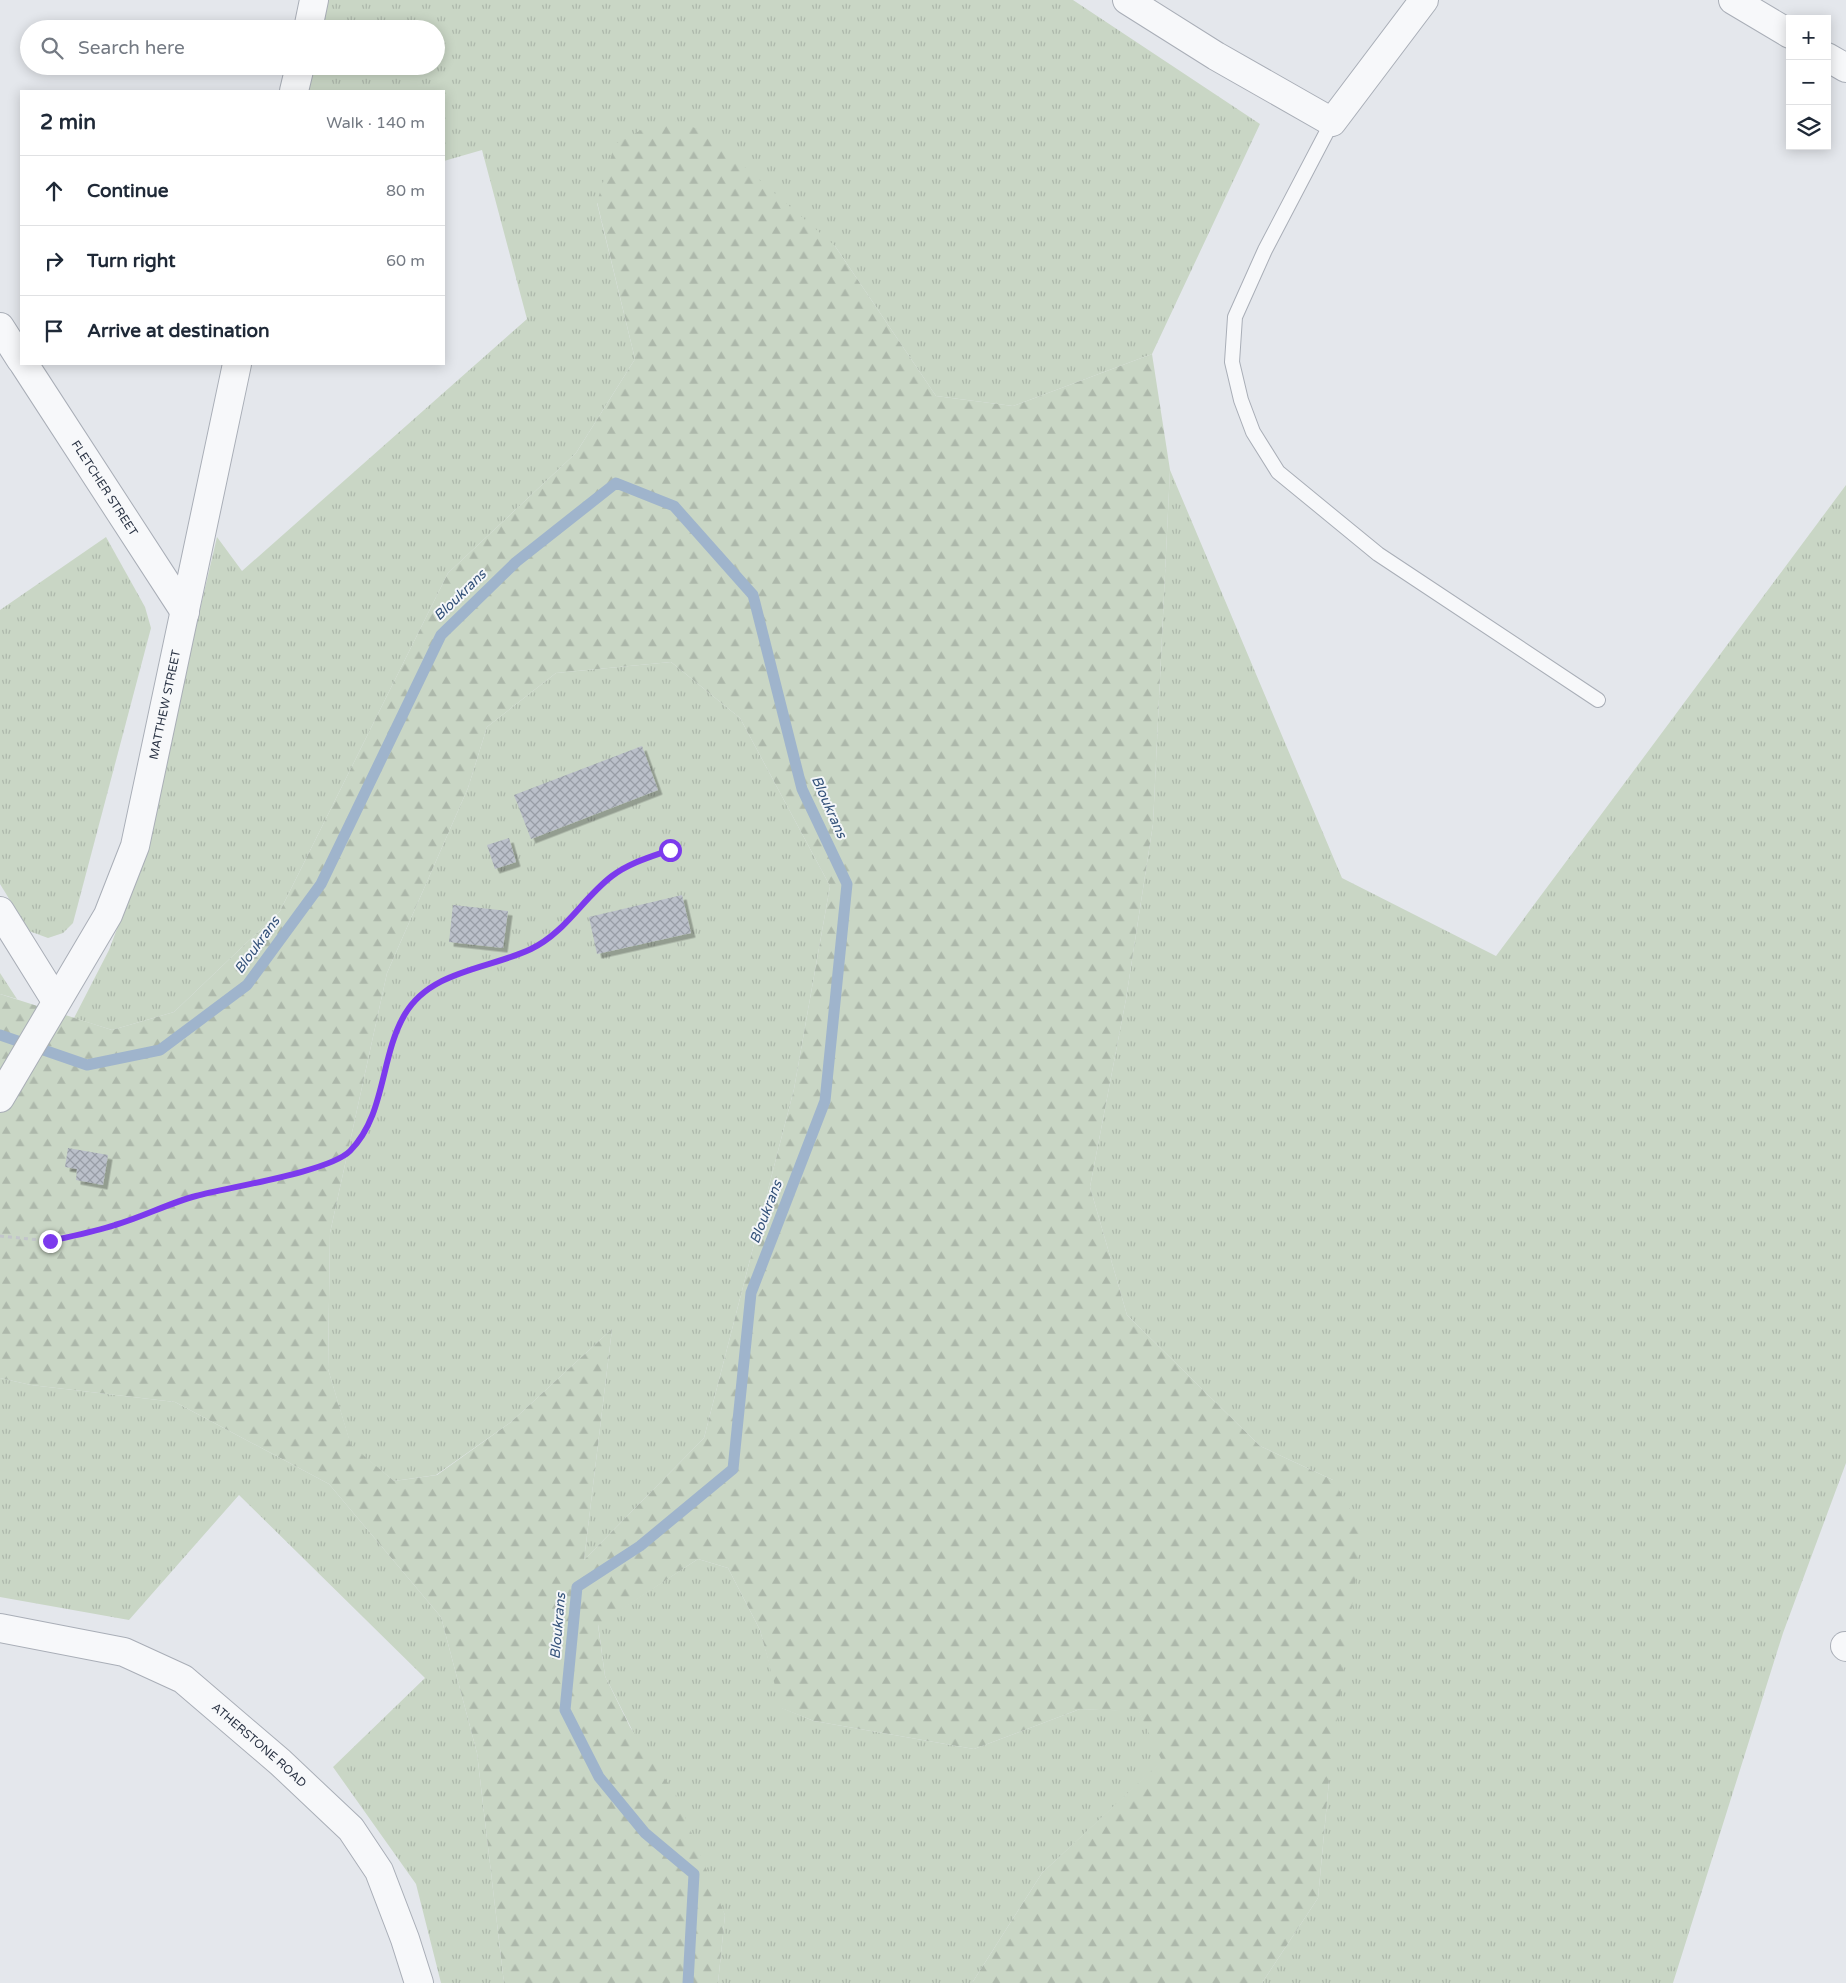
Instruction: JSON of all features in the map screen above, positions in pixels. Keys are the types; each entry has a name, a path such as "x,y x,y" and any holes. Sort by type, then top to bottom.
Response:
{"street":[{"path":"310,20 314,0"},
{"path":"1127,0 1216,56 1332,122 1424,0"},
{"path":"1733,0 1786,32"},
{"path":"1831,59 1846,68"},
{"path":"294,90 298,75"},
{"path":"0,327 20,358"},
{"name":"FLETCHER STREET","path":"25,365 185,612"},
{"name":"MATTHEW STREET","path":"0,1098 56,1000 108,915 135,846 237,365"},
{"path":"0,911 56,1000"},
{"name":"ATHERSTONE ROAD","path":"0,1628 124,1652 184,1680 280,1762 351,1829 379,1871 405,1939 419,1983"}],"lane":[{"path":"1332,122 1265,250 1235,317 1232,362 1241,400 1253,432 1278,472 1378,554 1598,700"}],"path":[{"path":"0,1236 50,1241 116,1225 194,1196 316,1169 349,1152 370,1122 392,1048 405,1014 422,993 444,980 532,949 554,934 612,876 632,863 670,850"}],"green space":[{"path":"327,0 1073,0 1260,124 1152,354 1013,406 936,396 835,246 597,203 635,359 576,453 448,573 280,911 174,1012 112,1030 74,1018 109,950 138,873 217,537 242,571 527,319 482,150 445,161 445,90 307,90 311,75 445,75 445,20 323,20"},
{"path":"664,118 702,130 835,246 936,396 1013,406 1152,354 1170,470 1153,824 1126,999 1090,1187 1127,1315 1260,1446 1333,1480 1362,1530 1329,1781 1318,1898 1262,1983 972,1983 1042,1873 1162,1761 1139,1712 1080,1709 974,1749 814,1721 781,1708 760,1630 728,1568 698,1559 598,1625 605,1676 630,1727 676,1795 725,1915 718,1983 504,1983 477,1753 441,1617 329,1484 175,1402 31,1385 0,1378 0,994 112,1030 174,1012 280,911 448,573 576,453 635,359 597,202 615,144","holes":["671,662 740,718 830,886 794,1089 704,1438 584,1560 612,1329 511,1422 437,1475 394,1481 351,1445 328,1369 330,1233 387,973 468,788 487,727 556,673"]},
{"path":"1170,470 1342,878 1496,956 1846,485 1846,1463 1783,1633 1673,1983 1262,1983 1318,1898 1329,1781 1333,1480 1260,1446 1127,1315 1090,1187 1126,999 1153,824"},
{"path":"106,537 145,607 151,628 73,923 63,933 48,938 29,931 0,884 0,610"},
{"path":"671,662 740,718 830,886 794,1089 704,1438 584,1560 612,1329 511,1422 436,1475 394,1481 351,1446 328,1369 330,1233 387,973 468,788 487,727 556,673"},
{"path":"0,973 17,999 0,994"},
{"path":"0,1378 31,1385 175,1402 329,1484 441,1617 477,1753 504,1983 441,1983 416,1884 333,1767 425,1678 239,1495 129,1620 0,1597"},
{"path":"698,1559 728,1568 760,1630 782,1708 814,1721 974,1749 1080,1709 1139,1711 1163,1761 1042,1873 972,1983 718,1983 725,1915 605,1676 598,1624"}],"building":[{"path":"642,746 658,790 531,839 514,795"},
{"path":"509,838 516,862 495,869 487,845"},
{"path":"682,895 691,933 597,954 589,917"},
{"path":"453,905 508,911 503,948 449,942"},
{"path":"68,1148 108,1155 103,1185 76,1180 77,1169 65,1167"}],"waterway":[{"name":"Bloukrans","path":"0,1035 87,1065 160,1050 247,985 321,884 441,635 516,562 616,483 674,506 753,595 802,789 847,884 825,1101 751,1293 733,1469 640,1546 577,1587 565,1710 599,1777 645,1833 694,1874 688,1983"}],"route":[{"path":"50,1241 116,1225 194,1196 316,1169 349,1152 370,1122 392,1048 405,1014 422,993 444,980 532,949 554,934 612,876 632,863 670,850"}]}
